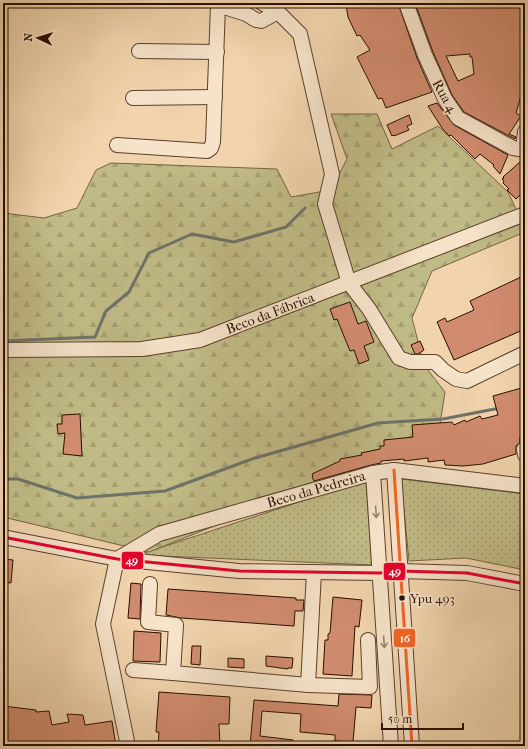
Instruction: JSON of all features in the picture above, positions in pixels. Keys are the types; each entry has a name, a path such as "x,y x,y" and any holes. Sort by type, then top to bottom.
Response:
{"street":[{"path":"263,3 278,12 300,34 332,174 325,204 349,283 369,309 399,358 410,362 435,362 456,379 467,381 525,353"},
{"name":"Rua 4","path":"406,3 425,56 445,98 458,118 513,148 524,150"},
{"path":"117,145 207,151 211,148 213,142 217,52 217,4 246,14 261,22 278,12"},
{"path":"139,51 217,52"},
{"path":"133,98 215,97"},
{"path":"524,150 525,132"},
{"name":"Beco da Fábrica","path":"3,350 142,349 200,340 525,214"},
{"path":"524,449 525,455"},
{"path":"394,470 412,746"},
{"name":"Beco da Pedreira","path":"117,559 159,534 373,473 394,470 525,486"},
{"path":"373,473 391,746"},
{"path":"3,537 117,559 239,571 380,573 401,571 467,573 525,584"},
{"path":"117,559 103,624 128,746"},
{"path":"308,685 314,572"},
{"path":"150,584 148,622 176,625 172,673"},
{"path":"133,670 308,685 370,687 368,640"}],"green space":[{"path":"331,114 377,114 392,149 438,126 508,192 525,228 525,232 432,271 412,318 424,365 445,392 438,437 149,552 3,517 3,213 44,218 77,208 96,170 111,163 277,169 291,197 331,190 347,159"},
{"path":"401,479 525,494 525,570 466,558 409,561"},
{"path":"366,480 372,565 138,555"}],"building":[{"path":"398,3 417,58 432,92 386,108 382,98 378,99 357,57 370,50 360,35 357,36 348,17 346,4"},
{"path":"415,3 525,3 525,44 520,79 525,79 525,89 523,89 516,113 521,116 509,134 516,137 515,139 464,112 452,95 433,52","holes":["470,54 470,57 472,57 474,74 458,81 446,56"]},
{"path":"437,103 454,125 508,155 500,174 493,166 494,165 480,154 475,159 451,135 449,136 428,106"},
{"path":"409,115 412,124 407,126 409,130 392,136 387,125"},
{"path":"520,162 525,168 525,190 516,199 507,190 509,189 503,183 504,181 502,179"},
{"path":"521,277 523,281 525,280 525,329 454,360 437,322 445,318 447,322 474,310 470,301"},
{"path":"350,302 358,324 366,321 374,342 364,346 369,360 359,364 354,350 350,351 337,319 334,320 330,309"},
{"path":"420,341 424,350 418,354 415,354 411,345"},
{"path":"525,387 525,436 520,437 520,442 516,446 516,454 483,464 463,466 445,465 444,460 428,462 428,458 404,461 404,459 381,461 381,463 314,481 312,477 312,474 340,461 340,459 362,455 361,453 380,449 380,446 384,446 384,440 413,437 412,425 452,422 454,425 480,416 482,419 498,415 493,396"},
{"path":"80,414 82,456 63,454 65,433 58,434 57,424 62,424 62,415"},
{"path":"3,559 13,560 11,583 3,582"},
{"path":"131,583 141,584 140,619 128,618"},
{"path":"168,589 296,598 296,600 304,600 303,611 295,611 294,626 181,618 166,615"},
{"path":"333,597 362,600 359,627 355,626 352,676 323,674 325,640 328,640 328,634 330,633"},
{"path":"134,631 161,633 160,662 133,661"},
{"path":"192,646 201,646 200,665 191,664"},
{"path":"266,656 293,658 292,668 288,669 266,666"},
{"path":"228,658 244,659 244,668 228,667"},
{"path":"159,692 230,697 229,724 219,724 220,746 158,746 159,732 156,732"},
{"path":"339,694 372,695 371,708 356,707 353,742 335,741 335,735 300,732 301,714 262,711 260,736 293,740 292,746 250,746 254,700 338,706"},
{"path":"3,706 36,710 36,712 49,711 52,725 69,722 67,714 83,715 85,725 112,721 116,746 3,746"}],"waterway":[{"path":"3,341 95,337 106,311 129,292 149,253 192,234 234,242 286,227 305,208"},
{"path":"3,479 18,479 77,498 165,491 252,459 378,423 443,419 500,408"}],"transit line":[{"name":"16","path":"394,470 412,746"},
{"name":"49","path":"3,537 117,559 239,571 380,573 401,571 467,573 525,584"}],"place":[{"name":"Ypu 493","path":"402,598"}]}
